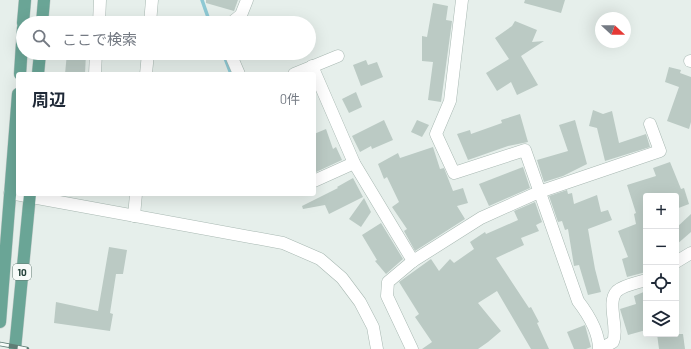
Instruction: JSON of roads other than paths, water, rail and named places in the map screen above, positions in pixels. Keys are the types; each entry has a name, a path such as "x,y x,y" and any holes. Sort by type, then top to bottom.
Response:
{"main road":[{"path":"24,16 25,0"},
{"path":"43,16 44,0"},
{"path":"20,72 21,60"},
{"path":"38,72 39,60"},
{"name":"10","path":"0,322 16,119"},
{"name":"10","path":"15,349 30,196"}],"street":[{"path":"99,16 100,0"},
{"path":"151,16 152,0"},
{"path":"240,16 247,0"},
{"path":"462,0 450,102 436,134 454,173 525,150 578,301 589,314 599,344 599,349 613,342 616,336 612,300 617,291 643,281"},
{"path":"298,72 338,56"},
{"path":"94,72 95,60"},
{"path":"146,72 147,60"},
{"path":"233,60 238,72"},
{"path":"312,66 315,72"},
{"path":"316,75 354,163 413,261"},
{"path":"412,349 387,296 388,282 413,261 481,218 539,192 660,151 650,124"},
{"path":"316,180 354,163"},
{"path":"10,193 16,194"},
{"path":"35,196 134,216 283,243 320,259 342,278 360,302 373,327 377,349"},
{"path":"134,216 136,196"},
{"path":"679,260 691,253"}],"waterway":[{"path":"202,0 208,16"},
{"path":"226,60 230,72"}],"railway":[{"path":"0,344 27,349"}]}
